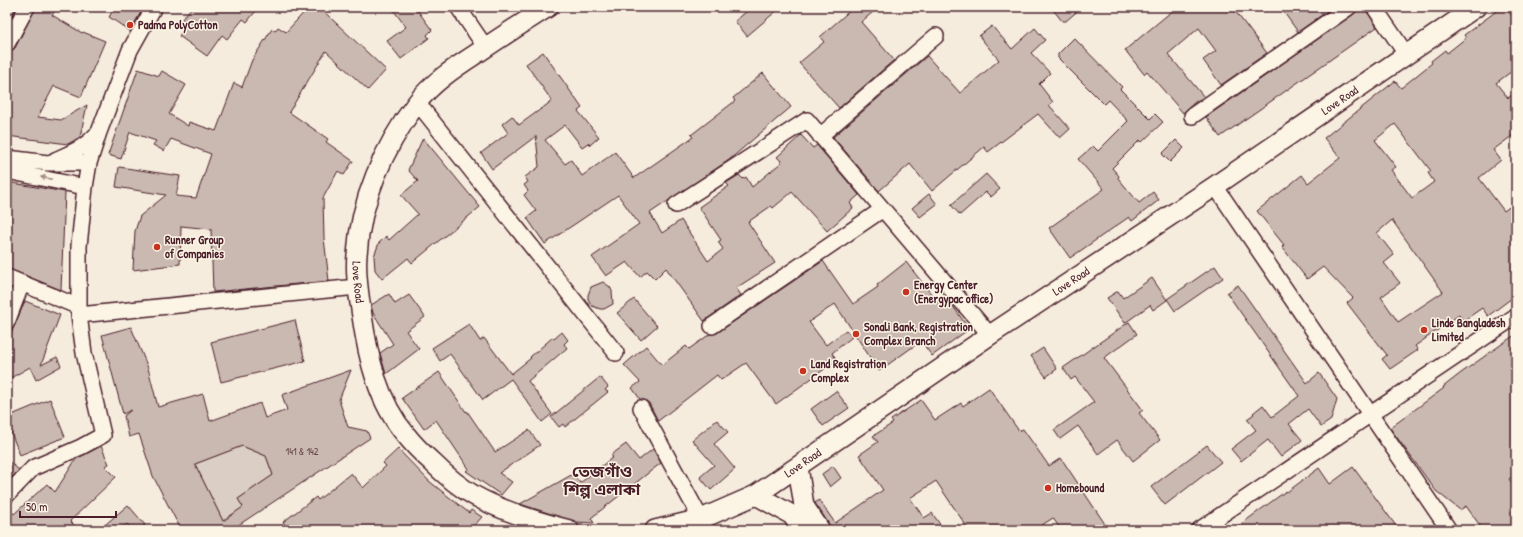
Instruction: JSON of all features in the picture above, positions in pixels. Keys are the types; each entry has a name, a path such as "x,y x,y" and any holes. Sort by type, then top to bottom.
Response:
{"main road":[{"name":"Love Road","path":"548,7 454,68 417,102 402,124 380,165 370,191 363,215 357,255 357,287 364,334 372,367 386,405 405,434 439,469 475,496 523,516 568,530"},
{"name":"Love Road","path":"654,530 703,525 756,496 990,335 1215,186 1476,7"},
{"path":"798,467 799,517"},
{"path":"756,496 799,517 820,530"}],"street":[{"path":"7,44 27,7"},
{"path":"7,495 33,468 103,435 84,353 79,311 79,246 85,187 89,163 99,132 130,50 154,7"},
{"path":"458,7 486,48"},
{"path":"1192,116 1349,7"},
{"path":"1374,7 1406,54"},
{"path":"820,136 936,36"},
{"path":"417,102 616,353"},
{"path":"676,205 807,120 990,335"},
{"path":"48,163 88,144 99,132"},
{"path":"7,158 48,163 89,163"},
{"path":"7,171 85,187"},
{"path":"1215,186 1449,530"},
{"path":"712,326 883,209"},
{"path":"7,277 22,282 79,311 357,287"},
{"path":"7,322 22,282"},
{"path":"1199,530 1370,413 1516,316"},
{"path":"641,408 703,525"}],"shaded area":[{"path":"242,446 266,456 273,475 238,499 243,507 223,521 195,464"}],"building":[{"path":"36,7 57,7 52,15 82,33 83,32 105,41 81,97 54,86 38,117 61,120 87,105 80,137 68,144 7,136 7,54 15,48"},
{"name":"Padma PolyCotton","path":"115,7 144,7 130,31 109,17"},
{"path":"192,7 259,7 247,22 243,19 227,39 222,35 207,56 179,36 188,24 182,19"},
{"path":"309,7 319,7 386,70 368,90 326,51 289,112 328,139 326,142 353,161 344,175 338,171 323,198 324,238 329,281 213,292 211,229 181,226 180,264 133,270 135,231 140,216 166,195 116,187 119,167 180,176 176,196 196,198 211,154 171,139 164,151 153,145 156,141 130,132 121,159 108,155 138,69 159,76 162,71 186,85 169,114 188,126 189,122 216,131 234,83 242,87 252,60 272,29 275,31 278,27 286,32"},
{"path":"391,7 415,7 432,30 427,35 429,38 401,59 387,41 406,27"},
{"path":"752,7 781,7 747,36 735,21"},
{"path":"854,7 879,7 861,22 894,60 839,108 799,63 824,42 820,37"},
{"path":"1051,7 1082,7 1066,21 1062,21"},
{"path":"1177,7 1232,7 1267,53 1221,85 1203,60 1216,51 1199,28 1168,54 1204,97 1195,102 1183,113 1147,71 1144,74 1125,50"},
{"path":"1280,7 1333,7 1298,32"},
{"path":"1358,7 1364,7 1377,27 1220,137 1206,117 1354,14"},
{"path":"1502,7 1505,7 1516,21 1516,68 1496,83 1508,98 1516,92 1516,133 1493,150 1501,160 1479,178 1504,211 1516,202 1516,295 1488,316 1482,308 1463,321 1459,315 1415,346 1418,350 1390,369 1382,359 1387,355 1347,303 1353,298 1323,267 1307,279 1282,247 1284,245 1257,211 1302,175 1308,183 1340,158 1324,138 1395,81 1401,88 1432,63 1431,61 1445,50 1447,53 1466,38 1464,35","holes":["1395,124 1431,171 1428,173 1434,182 1412,198 1391,170 1396,167 1375,140","1392,220 1443,292 1398,322 1381,297 1400,283 1384,263 1394,255 1377,233"]},
{"path":"7,8 15,10 9,21 7,20"},
{"path":"992,26 1012,49 1035,28 1045,40 1031,53 1050,73 1039,84 1053,102 1049,105 1070,129 1060,138 1038,114 988,152 984,147 932,191 910,164 879,191 833,137 927,56 960,93 999,60 979,36"},
{"path":"1074,38 1122,87 1120,89 1150,119 1155,114 1163,122 1142,142 1140,140 1112,168 1119,176 1118,178 1139,203 1153,192 1159,200 1132,221 1129,217 1070,258 1049,228 1104,189 1078,159 1093,146 1098,151 1128,121 1108,100 1104,104 1058,58 1058,54"},
{"path":"543,52 582,108 578,111 599,137 590,145 588,143 582,147 565,125 545,140 565,164 571,160 582,176 615,152 634,178 693,137 691,135 735,101 733,98 763,73 791,107 729,160 650,213 662,233 681,220 708,261 723,249 718,242 721,240 699,207 729,186 726,183 739,175 743,179 746,177 752,187 782,162 777,157 801,135 813,148 817,145 859,195 850,203 853,208 827,231 792,192 773,208 771,206 748,222 775,263 736,288 741,295 704,321 666,268 655,279 647,271 640,277 627,262 606,276 592,257 639,224 618,195 545,244 527,218 536,211 524,195 528,191 524,185 528,182 525,177 539,167 536,136 492,169 481,153 508,133 502,124 512,116 519,125 552,101 526,64"},
{"path":"423,138 480,207 412,263 408,258 382,279 375,270 374,256 379,243 386,236 389,240 418,214 401,195 418,181 408,170"},
{"path":"1176,140 1184,148 1170,162 1162,154"},
{"path":"986,174 1000,189 991,197 986,192 960,215 951,205"},
{"path":"7,182 65,192 61,290 7,268"},
{"path":"929,194 937,204 920,217 912,208"},
{"path":"823,261 853,304 878,287 877,285 906,262 940,305 948,299 969,329 932,356 921,341 879,371 835,304 809,322 826,345 846,330 852,337 832,353 837,360 776,404 746,363 721,380 717,375 658,421 649,403 640,399 632,388 640,382 624,365 646,346 662,365 686,346 689,349 710,334 717,333"},
{"path":"1215,266 1223,278 1175,311 1167,299"},
{"path":"1152,278 1167,300 1153,310 1150,305 1125,323 1107,298 1118,291 1123,298"},
{"path":"603,282 610,287 612,291 613,304 604,309 600,309 592,306 588,299 588,295 591,287"},
{"path":"1238,285 1307,383 1319,373 1337,399 1331,420 1321,427 1308,409 1289,424 1302,440 1281,457 1268,440 1241,461 1231,449 1256,430 1247,419 1263,405 1272,417 1299,396 1227,293"},
{"path":"389,294 395,304 409,295 425,317 406,331 419,349 386,374 380,353 393,344 373,313 371,305"},
{"path":"634,299 657,326 641,340 617,313"},
{"path":"25,301 60,315 41,365 57,357 61,366 36,380 30,367 7,380 7,343"},
{"path":"295,320 305,361 221,382 211,342"},
{"path":"1129,322 1137,334 1104,358 1143,410 1139,413 1160,440 1133,461 1117,440 1098,454 1078,426 1060,439 1054,430 1094,402 1075,377 1071,380 1063,368"},
{"path":"469,324 480,341 484,338 511,374 531,358 530,357 553,337 554,339 562,332 568,340 564,344 567,348 528,381 552,414 542,422 511,379 483,400 450,354 440,361 432,348"},
{"path":"131,327 148,368 158,407 203,394 210,421 260,403 265,418 287,410 282,395 351,370 339,400 348,427 367,431 370,438 231,530 181,530 153,476 139,434 129,437 124,416 131,410 123,414 102,335","holes":["242,446 266,456 273,475 238,499 243,507 223,521 195,464"]},
{"path":"1516,334 1516,474 1509,479 1516,489 1516,524 1507,530 1483,530 1466,506 1460,510 1436,491 1390,428 1444,388 1443,387 1461,373"},
{"path":"1043,348 1057,369 1046,377 1031,356"},
{"path":"439,372 495,452 529,430 540,445 499,473 512,482 501,495 466,471 469,469 436,420 424,429 402,398"},
{"path":"600,377 608,387 605,390 608,392 565,427 563,424 559,427 551,417"},
{"path":"989,388 1019,431 1023,429 1049,466 1061,458 1109,530 1061,530 1053,518 1034,530 969,530 936,481 910,498 924,518 932,513 944,530 831,530 829,524 815,503 819,500 835,523 883,490 859,455 878,442 873,436 893,423 891,420 921,400 935,420 961,403 963,406"},
{"path":"836,391 849,408 823,426 811,409"},
{"path":"50,399 65,437 20,455 7,423 7,417"},
{"path":"717,420 728,432 714,444 735,469 711,490 700,477 714,465 692,440"},
{"path":"626,444 639,460 653,449 661,463 591,518 594,523 576,522 520,504 573,474 580,483 613,457 611,455"},
{"path":"1207,445 1221,462 1165,505 1151,487"},
{"path":"101,446 109,464 105,466 116,477 70,521 79,530 7,530 7,507 14,514 47,484 55,492 76,459"},
{"path":"398,449 429,481 469,513 471,510 482,517 470,530 461,530 456,526 453,530 289,530 283,522 316,497 318,500 351,473 363,488 386,466 383,463"},
{"path":"7,460 19,470 7,482"},
{"path":"833,466 841,478 830,487 822,474"},
{"path":"1353,467 1399,530 1233,530 1319,468 1330,484"},
{"path":"128,505 145,525 139,530 133,530 127,524 120,530 99,530"}],"place":[{"name":"Padma PolyCotton","path":"130,25"},
{"name":"Runner Group of Companies","path":"157,247"},
{"name":"Energy Center (Energypac office)","path":"906,292"},
{"name":"Linde Bangladesh Limited","path":"1424,330"},
{"name":"Sonali Bank, Registration Complex Branch","path":"856,334"},
{"name":"Land Registration Complex","path":"803,371"},
{"name":"Homebound","path":"1048,488"}],"district":[{"name":"তেজগাঁও শিল্প এলাকা","path":"602,480"}]}
